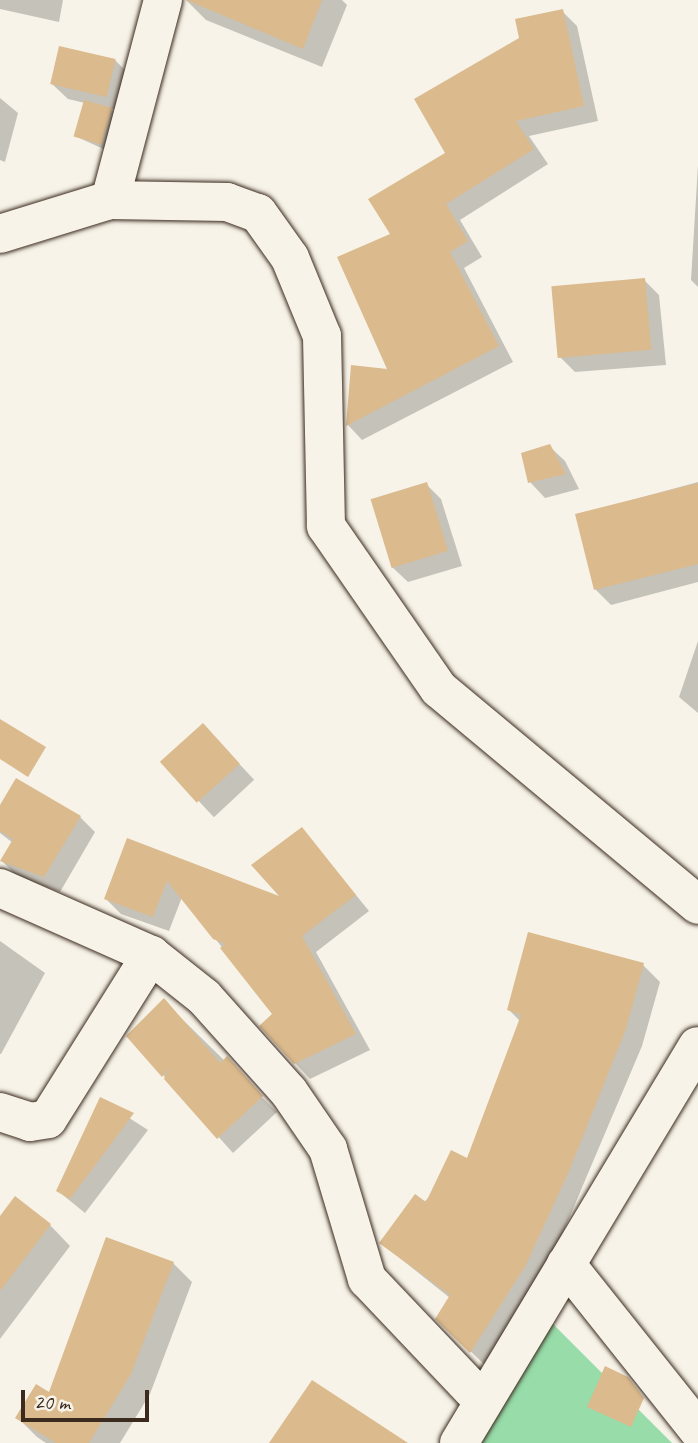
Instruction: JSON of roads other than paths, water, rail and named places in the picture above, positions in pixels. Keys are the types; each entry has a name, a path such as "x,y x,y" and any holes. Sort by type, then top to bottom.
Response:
{"main road":[{"path":"110,200 163,0"},
{"path":"0,234 110,200 227,202 258,213 290,258 322,336 326,526 439,689 698,905"},
{"path":"0,888 151,954 204,997 289,1092 341,1175 367,1279 482,1400"},
{"path":"0,1112 30,1122 48,1119 151,954"},
{"path":"459,1443 482,1400 698,1046"},
{"path":"566,1264 698,1430"}]}
